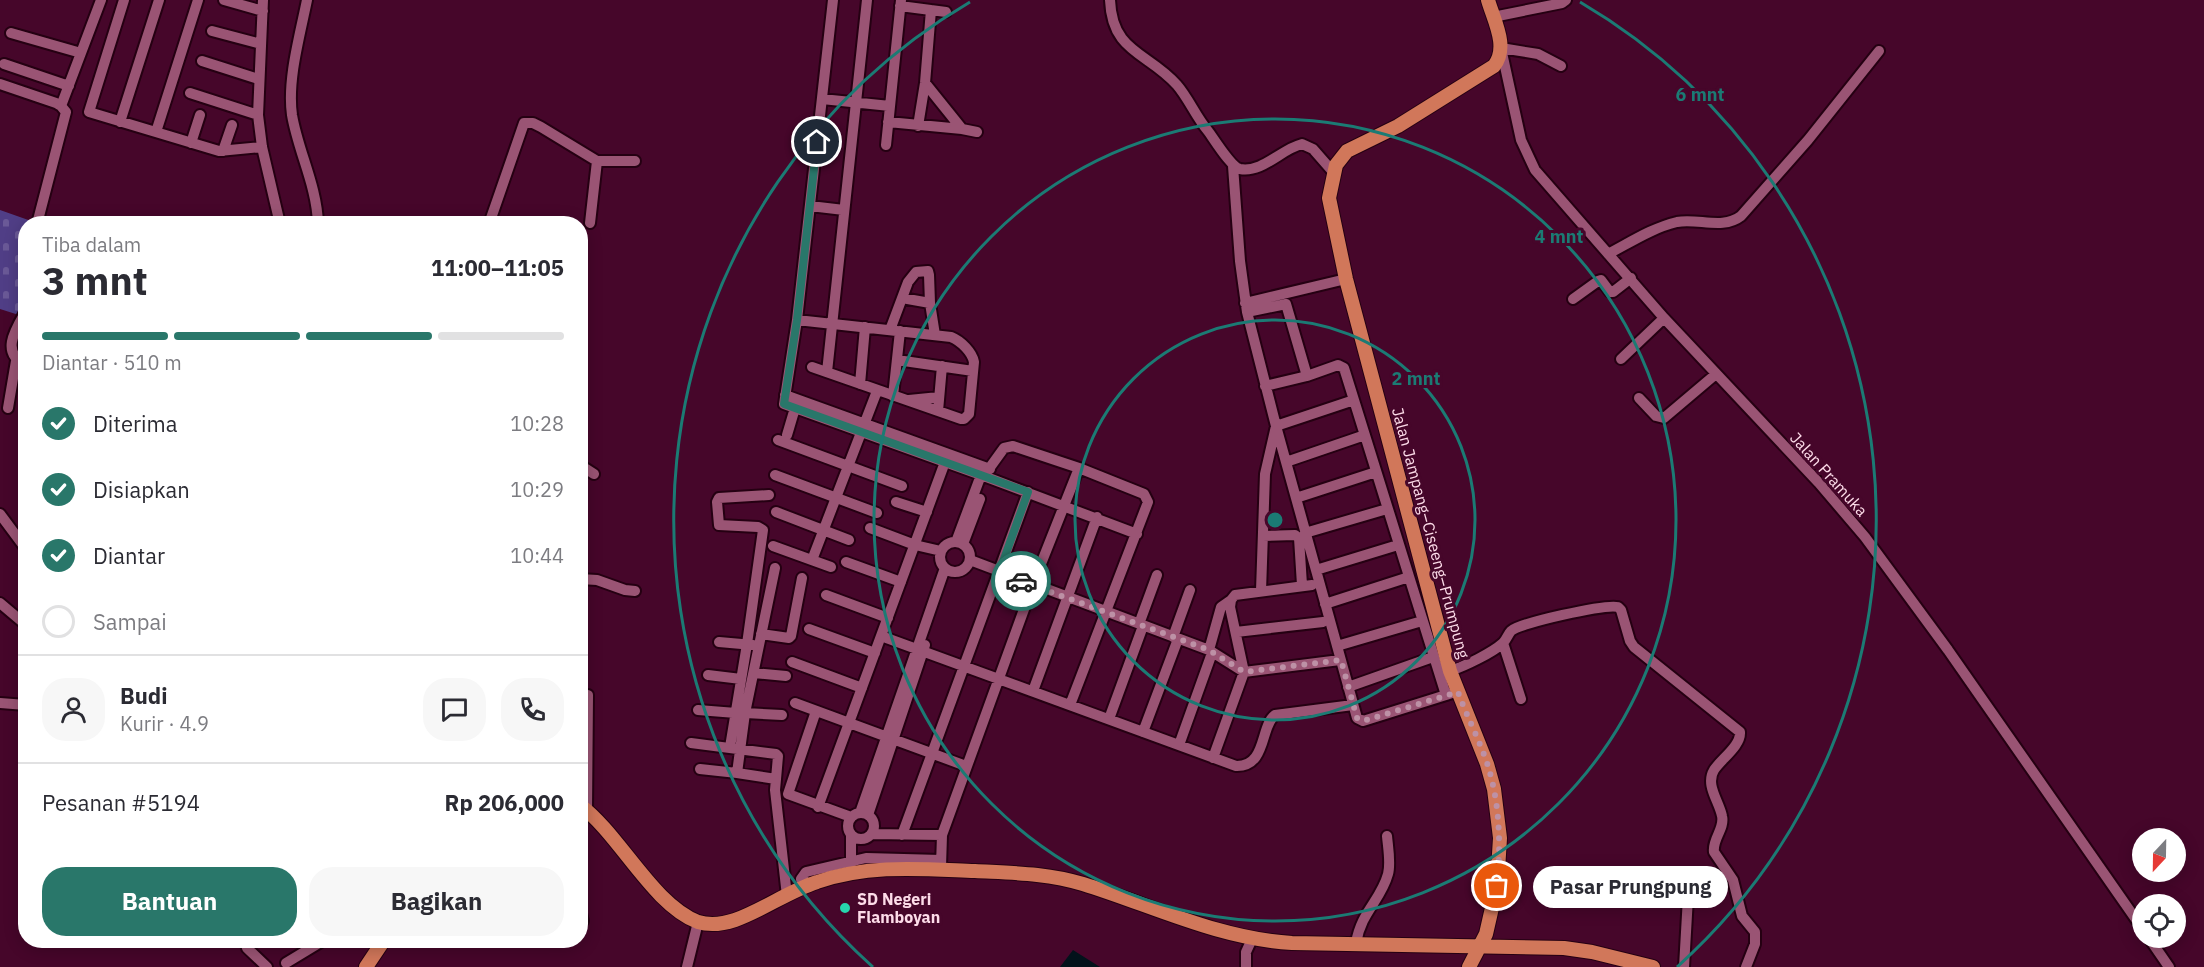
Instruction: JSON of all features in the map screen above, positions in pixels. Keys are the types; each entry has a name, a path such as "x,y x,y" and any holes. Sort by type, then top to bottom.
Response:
{"main road":[{"path":"1488,0 1501,48"},
{"name":"Jalan Jampang–Ciseeng–Prumpung","path":"1468,967 1486,934 1497,886 1500,838 1494,789 1487,764 1452,694 1450,671 1346,279 1329,198 1336,165 1347,151 1398,126 1488,71 1499,60 1501,48"},
{"path":"588,811 620,844 665,898 698,922 714,924 735,920 851,867 867,864 904,868 941,865 1056,876 1252,939 1292,944 1356,943 1580,950 1644,966"},
{"path":"366,967 379,948"}],"street":[{"path":"61,106 101,0"},
{"path":"124,0 89,112 223,151 262,147"},
{"path":"120,122 159,0"},
{"path":"156,132 198,0"},
{"path":"224,0 263,5 258,116 262,147 278,216"},
{"path":"307,0 294,62 292,112 317,216"},
{"path":"833,0 797,320 784,405 863,428 987,471 1028,492 1137,534"},
{"path":"827,372 867,0"},
{"path":"1110,0 1116,32 1131,50 1163,71 1175,83 1233,166 1241,169 1259,166 1269,162 1286,149 1302,144 1313,149 1334,174"},
{"path":"1493,17 1562,3 1566,0"},
{"path":"886,145 901,2 946,12"},
{"path":"918,126 925,83 931,10"},
{"path":"212,31 261,44"},
{"path":"11,33 81,53"},
{"path":"1501,48 1538,54 1561,66"},
{"name":"Jalan Pramuka","path":"1501,48 1521,140 1535,170 1664,318 1819,483 1865,537 2000,724 2132,914"},
{"path":"1608,254 1654,229 1693,220 1726,223 1742,216 1808,140 1879,51"},
{"path":"202,61 258,79"},
{"path":"4,64 69,86"},
{"path":"925,83 962,129"},
{"path":"0,84 65,109 66,117 39,216"},
{"path":"190,93 258,116"},
{"path":"822,99 890,106"},
{"path":"191,143 200,116"},
{"path":"888,122 977,132"},
{"path":"492,216 524,123 541,126 597,161 635,161"},
{"path":"223,151 231,125"},
{"path":"590,223 597,161"},
{"path":"1233,166 1237,231 1246,308 1265,386 1357,718 1363,721 1452,694 1433,657 1342,366 1338,365 1307,376 1265,386"},
{"path":"810,206 844,210"},
{"path":"893,396 897,360 895,330 902,298 908,282 916,272 924,270 928,271 929,275 935,335"},
{"path":"1573,299 1598,281 1602,280 1610,292 1614,292 1631,278"},
{"path":"1246,308 1346,279"},
{"path":"902,298 930,303"},
{"path":"1246,308 1286,304 1307,376"},
{"path":"1621,359 1664,318"},
{"path":"797,320 956,339 973,356 967,417 961,419 812,367"},
{"path":"18,325 5,349 18,360"},
{"path":"860,384 866,327"},
{"path":"897,360 973,371"},
{"path":"938,411 942,366"},
{"path":"8,408 18,373"},
{"path":"1639,398 1656,416 1664,418 1716,374"},
{"path":"812,560 877,391"},
{"path":"785,395 945,462 987,471"},
{"path":"905,400 939,397"},
{"path":"1276,426 1354,400"},
{"path":"795,408 783,437 848,466 902,486"},
{"path":"1261,591 1265,474 1276,426"},
{"path":"1286,462 1365,435"},
{"path":"959,543 987,471 1004,448 1012,446 1079,468 1144,494 1148,502 1137,534 1070,705"},
{"path":"818,807 945,462"},
{"path":"941,865 942,835 1033,585 1079,468"},
{"path":"588,470 594,474"},
{"path":"1296,498 1376,472"},
{"path":"775,475 877,513"},
{"path":"902,835 1028,492"},
{"path":"736,773 735,748 741,713 753,673 763,530 758,527 719,525 717,502 719,498 769,495"},
{"path":"896,501 927,512"},
{"path":"1305,532 1387,509"},
{"path":"776,512 849,540"},
{"path":"0,514 18,538"},
{"path":"1033,692 1097,517"},
{"path":"870,528 915,545 941,551"},
{"path":"1179,745 1211,652 1219,611 1224,604 1235,595 1307,585 1299,538 1295,535 1263,536"},
{"path":"959,543 968,548 970,560 963,569 948,569 942,563 941,551 945,546 959,543"},
{"path":"1316,570 1398,544"},
{"path":"773,546 831,567"},
{"path":"970,560 999,573 1211,652 1244,672 1341,660"},
{"path":"846,562 901,582"},
{"path":"741,713 741,679 756,641 775,568"},
{"path":"851,867 851,836 848,826 860,815 948,569"},
{"path":"1109,719 1157,575"},
{"path":"719,642 789,638 802,578"},
{"path":"1325,604 1408,578"},
{"path":"588,579 635,591"},
{"path":"1143,732 1191,590"},
{"path":"826,595 888,618"},
{"path":"1213,758 1244,672 1230,607 1231,600"},
{"path":"0,603 18,618"},
{"path":"1450,671 1461,668 1503,643 1512,630 1577,610 1606,606 1618,607 1634,647 1740,732 1738,741 1715,768 1711,777 1722,816 1722,824 1713,848 1714,852 1733,880 1742,916 1755,932 1756,938 1746,967"},
{"path":"1337,646 1422,621"},
{"path":"1236,632 1323,622"},
{"path":"809,629 875,653"},
{"path":"881,636 1236,766 1245,765 1260,751 1269,720 1275,715 1353,705"},
{"path":"1503,643 1521,699"},
{"path":"1348,687 1433,657"},
{"path":"792,662 862,688"},
{"path":"753,673 786,676"},
{"path":"708,675 741,679"},
{"path":"0,703 18,704"},
{"path":"795,703 966,766"},
{"path":"698,710 782,715"},
{"path":"816,711 788,794 818,807 860,815 874,824 869,836 867,864"},
{"path":"692,743 778,756 775,790 787,896"},
{"path":"700,769 776,779"},
{"path":"851,836 859,840 869,836 942,835"},
{"path":"1356,943 1365,914 1388,875 1387,836"},
{"path":"1684,967 1688,897"},
{"path":"687,967 698,922"},
{"path":"1246,967 1245,958 1252,939"},
{"path":"247,948 267,967"},
{"path":"286,963 311,948"},
{"path":"2156,948 2169,967"}],"green space":[{"path":"0,210 18,216 18,315 0,309"}],"water":[{"path":"1073,950 1100,967 1060,967"}],"way so far":[{"path":"1021,581 1209,650 1244,672 1341,660 1359,721 1458,692 1487,764 1494,789 1500,838 1497,886"}],"place":[{"name":"Pasar Prungpung","path":"1497,886"},
{"name":"SD Negeri Flamboyan","path":"845,908"}],"route":[{"path":"817,142 797,320 784,404 1028,492 999,573 1021,581"}]}
